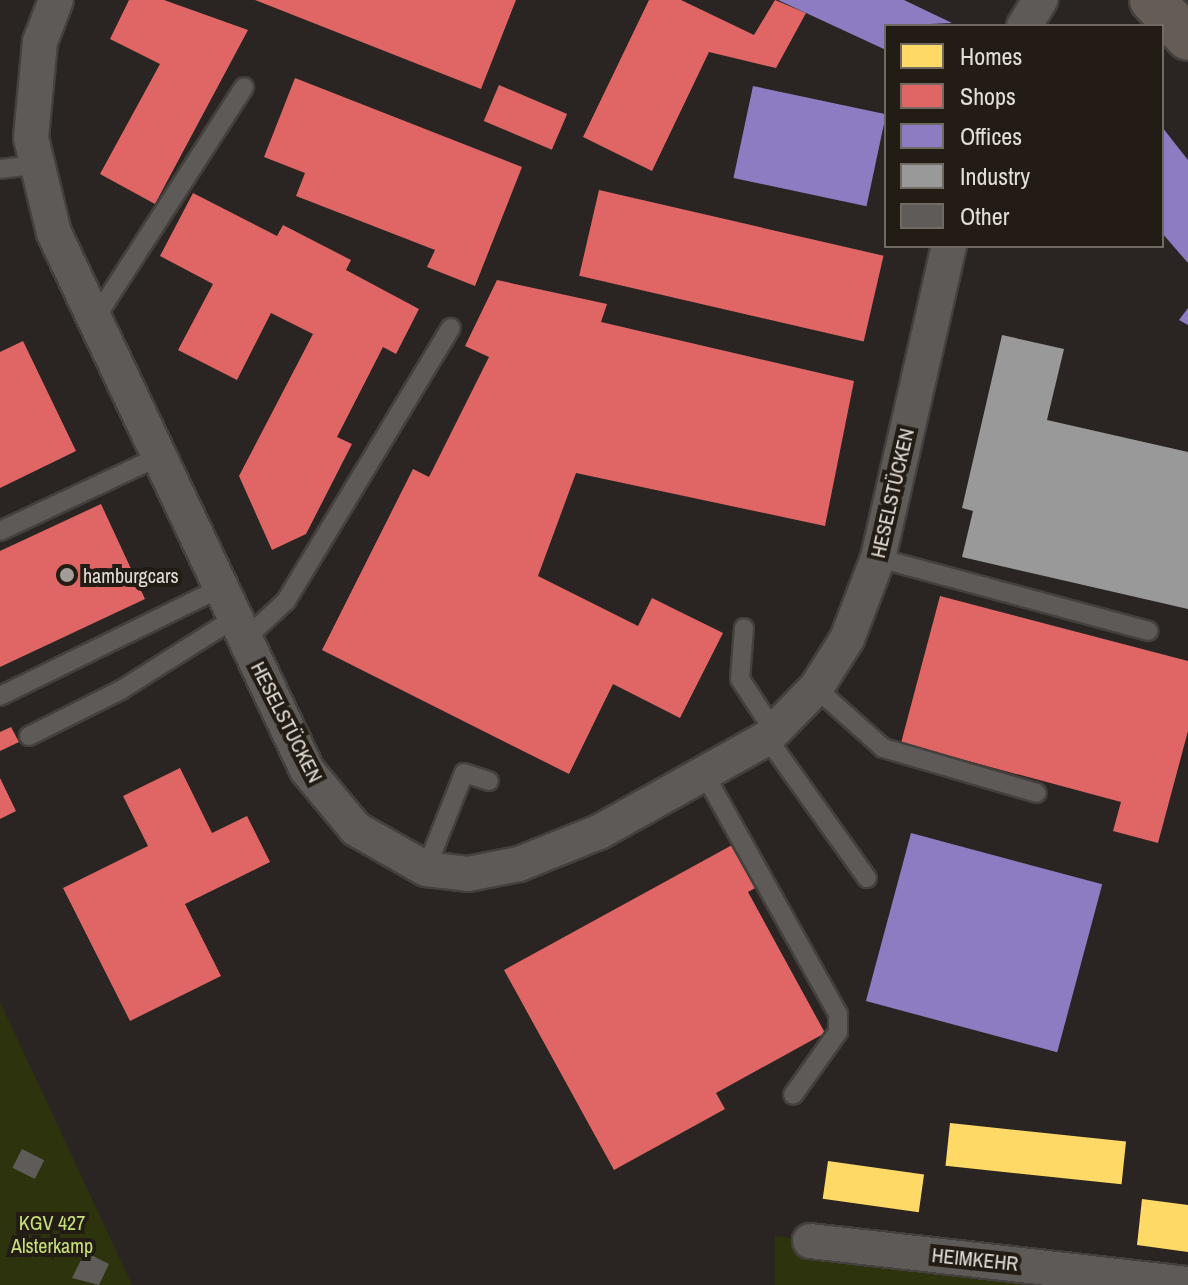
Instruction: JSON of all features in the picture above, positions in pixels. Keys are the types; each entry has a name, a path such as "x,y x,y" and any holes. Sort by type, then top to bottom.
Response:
{"street":[{"name":"HESELSTÜCKEN","path":"56,0 32,93 34,165 94,320 233,615 328,802 390,854 426,869 468,874 519,864 705,775 770,734 816,688 847,639 878,558 949,248"},
{"path":"1025,24 1040,0"},
{"path":"1152,0 1188,38"},
{"name":"HEIMKEHR","path":"810,1241 1188,1284"}],"lane":[{"path":"94,320 244,87"},
{"path":"0,169 34,165"},
{"path":"0,696 233,615 286,601 451,328"},
{"path":"0,531 158,457"},
{"path":"878,558 1148,631"},
{"path":"29,736 121,690 233,615"},
{"path":"744,628 740,679 770,734 867,878"},
{"path":"816,688 883,748 1037,793"},
{"path":"426,869 464,773 489,781"},
{"path":"705,775 838,1014 838,1032 793,1095"}],"green space":[{"name":"KGV 427 Alsterkamp","path":"0,1002 44,1096 132,1285 0,1285"},
{"path":"775,1236 1188,1283 1188,1285 775,1285"}],"building: Homes":[{"path":"950,1123 1126,1142 1122,1184 946,1166"},
{"path":"828,1161 924,1174 919,1212 823,1199"},
{"path":"1142,1199 1188,1205 1188,1252 1137,1245"}],"building: Shops":[{"path":"129,0 164,0 248,30 155,204 100,174 160,64 110,39"},
{"path":"255,0 516,0 481,89"},
{"path":"649,0 681,0 754,35 775,0 806,13 776,68 709,52 652,171 583,137"},
{"path":"295,78 522,167 475,286 427,267 435,250 296,196 305,173 264,157"},
{"path":"499,85 567,114 552,150 484,121"},
{"path":"599,190 884,256 864,341 579,276"},
{"path":"193,193 277,236 283,225 351,260 346,270 419,309 396,354 383,347 337,437 352,444 306,534 272,550 239,476 313,334 271,313 237,380 178,350 213,284 160,256"},
{"path":"497,280 607,304 601,322 854,381 825,526 576,473 538,576 638,626 652,598 723,633 680,718 613,684 569,774 322,650 413,469 429,477 489,357 465,346"},
{"path":"23,341 76,451 0,488 0,352"},
{"name":"hamburgcars","path":"101,504 145,599 0,667 0,551"},
{"path":"940,596 1188,661 1188,731 1158,843 1113,831 1121,802 901,743"},
{"path":"11,727 19,742 0,751 0,732"},
{"path":"180,768 212,833 247,816 270,862 185,904 221,976 130,1021 63,888 148,846 123,796"},
{"path":"0,778 16,811 0,819"},
{"path":"734,844 757,887 748,892 825,1033 716,1093 725,1109 614,1170 504,970"}],"building: Offices":[{"path":"778,0 904,0 952,23 884,24 884,49"},
{"path":"753,86 884,114 866,206 733,178"},
{"path":"1164,130 1188,160 1188,263 1164,235"},
{"path":"1188,308 1188,325 1179,320"},
{"path":"911,833 1102,884 1057,1052 866,1001"}],"building: Industry":[{"path":"1002,335 1064,349 1047,420 1188,452 1188,609 962,557 973,511 962,508"}],"building: Other":[{"path":"22,1149 44,1160 35,1179 12,1168"},
{"path":"85,1252 109,1264 99,1285 72,1278"}],"place":[{"name":"hamburgcars","path":"67,575"}]}
